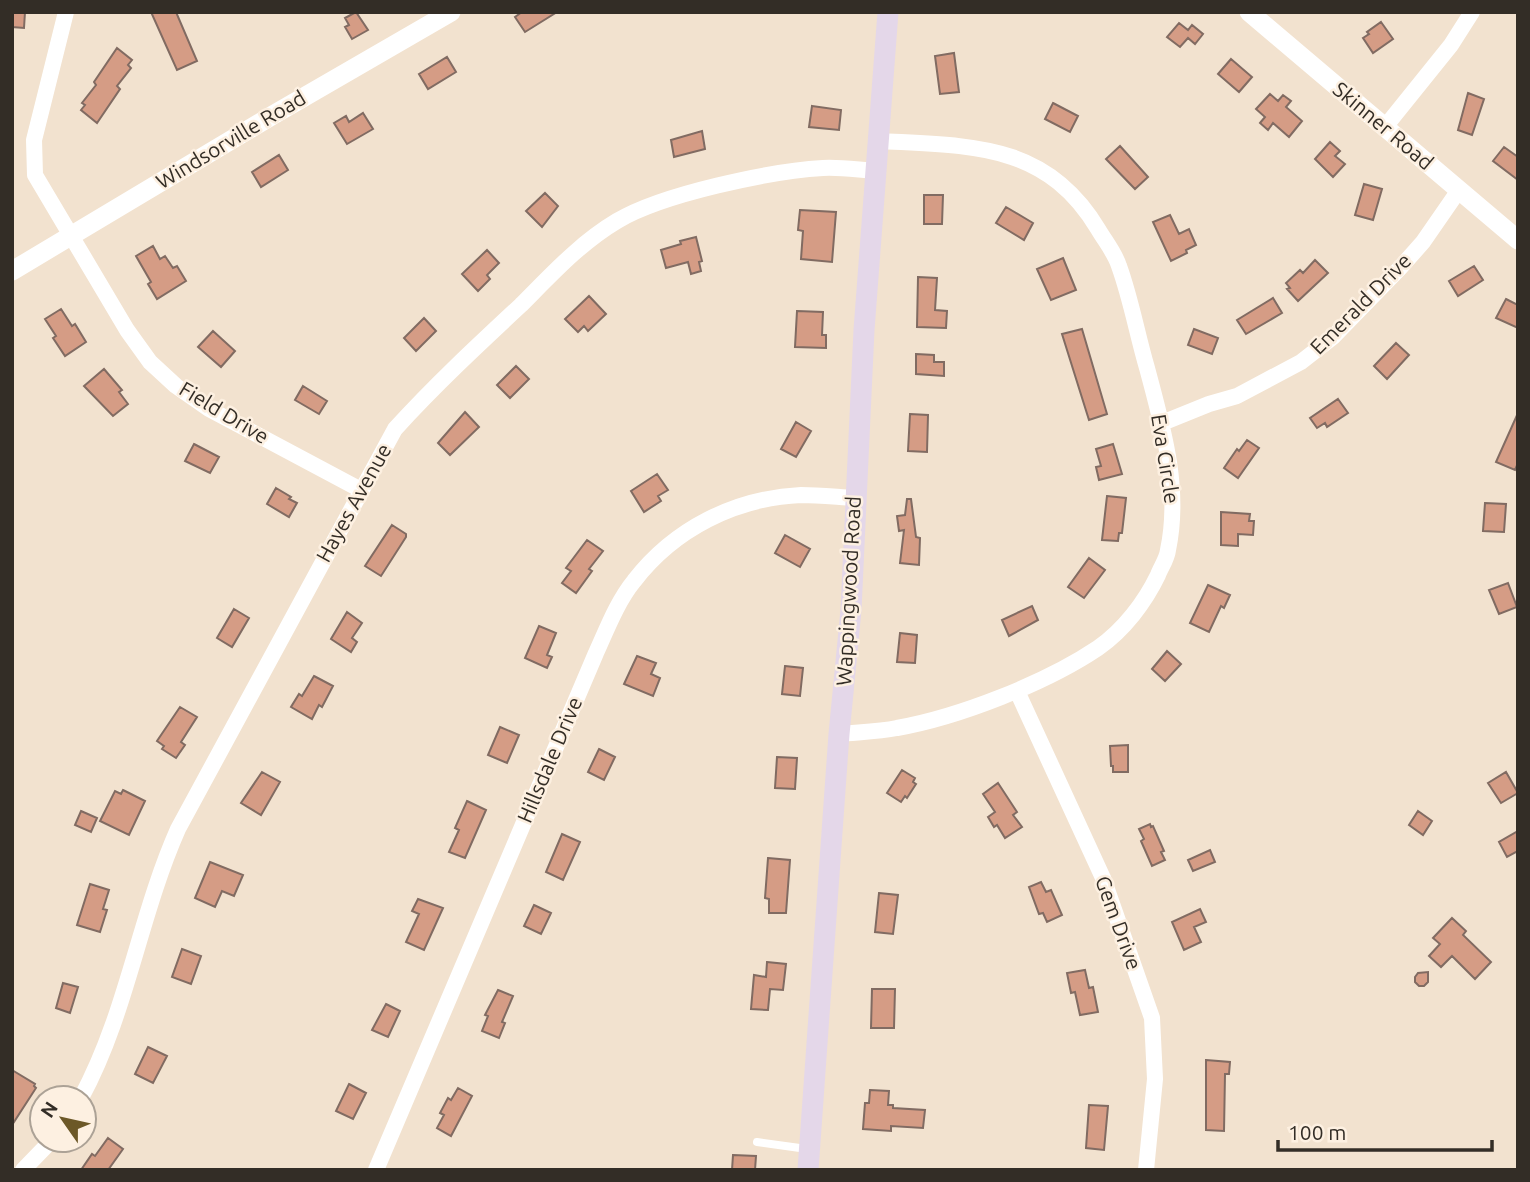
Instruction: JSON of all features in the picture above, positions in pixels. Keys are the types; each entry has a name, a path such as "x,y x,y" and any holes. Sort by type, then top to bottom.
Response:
{"main road":[{"name":"Wappingwood Road","path":"809,1159 839,734 851,610 864,330 888,12"}],"street":[{"name":"Field Drive","path":"66,12 34,140 35,175 127,330 150,362 176,386 209,409 361,489"},
{"name":"Windsorville Road","path":"12,271 451,12"},
{"name":"Skinner Road","path":"1249,12 1518,240"},
{"path":"1384,127 1451,45 1472,12"},
{"name":"Eva Circle","path":"839,734 898,728 955,712 1017,691 1100,647 1130,618 1149,593 1168,554 1174,507 1170,462 1162,423 1119,263 1071,191 1038,168 999,152 958,146 879,141"},
{"name":"Hayes Avenue","path":"88,1084 113,1028 159,871 178,829 395,429 425,396 586,242 619,220 656,204 767,176 824,168 877,171"},
{"name":"Emerald Drive","path":"1162,423 1237,396 1300,362 1333,337 1379,292 1415,251 1459,190"},
{"name":"Hillsdale Drive","path":"376,1170 596,653 613,615 633,582 661,552 696,524 733,508 802,495 855,498"},
{"name":"Gem Drive","path":"1017,691 1102,878 1152,1018 1155,1079 1146,1170"},
{"path":"23,1170 38,1154"}],"lane":[{"path":"757,1142 809,1159"}],"building":[{"path":"12,12 25,12 24,28 12,27"},
{"path":"151,12 176,12 197,61 177,70"},
{"path":"356,12 368,30 352,39 345,27 349,25 345,18"},
{"path":"522,12 557,12 525,32 515,17"},
{"path":"1381,22 1393,39 1373,53 1363,38"},
{"path":"1179,23 1188,30 1192,25 1203,34 1195,44 1188,38 1180,47 1167,37"},
{"path":"117,48 132,60 128,65 131,68 117,86 120,89 97,123 81,110 85,105 82,103 96,85 94,82"},
{"path":"954,53 959,92 940,94 935,56"},
{"path":"447,57 456,72 428,89 419,74"},
{"path":"1231,59 1252,77 1239,92 1218,74"},
{"path":"1468,93 1484,99 1472,135 1458,130"},
{"path":"1270,94 1278,101 1283,95 1291,101 1286,107 1302,121 1289,137 1273,123 1268,130 1260,123 1265,117 1256,109"},
{"path":"1053,103 1078,116 1070,132 1045,119"},
{"path":"812,106 841,110 839,130 809,127"},
{"path":"363,113 373,129 347,144 334,123 346,116 349,122"},
{"path":"702,131 705,149 674,157 671,140"},
{"path":"1330,142 1340,151 1335,156 1345,164 1333,177 1315,159"},
{"path":"1120,146 1148,177 1135,189 1106,159"},
{"path":"1504,147 1518,157 1518,180 1493,161"},
{"path":"279,155 288,170 261,187 252,172"},
{"path":"1364,184 1382,189 1373,220 1355,215"},
{"path":"545,193 558,206 542,227 526,211"},
{"path":"924,195 943,195 942,224 924,224"},
{"path":"1006,207 1033,223 1024,240 996,223"},
{"path":"800,210 836,212 832,262 801,259 803,231 798,230"},
{"path":"1170,215 1179,234 1189,229 1196,245 1171,261 1153,222"},
{"path":"696,237 702,261 699,262 701,271 691,274 688,262 666,268 661,250"},
{"path":"153,246 160,259 165,256 173,268 177,266 186,281 157,299 136,256"},
{"path":"487,250 499,263 487,275 490,279 478,291 462,274"},
{"path":"1063,258 1076,290 1051,300 1037,269"},
{"path":"1315,260 1328,273 1298,301 1287,289 1290,288 1286,283 1300,270 1303,273"},
{"path":"1474,266 1483,280 1458,296 1449,281"},
{"path":"918,277 937,278 935,310 947,311 946,328 917,327"},
{"path":"589,296 606,314 588,331 584,326 578,332 565,319"},
{"path":"1273,298 1282,313 1246,334 1237,320"},
{"path":"1506,299 1518,305 1518,328 1496,318"},
{"path":"61,309 72,326 75,324 86,342 65,356 45,319"},
{"path":"797,311 823,312 822,335 826,335 826,348 795,347"},
{"path":"424,318 436,331 416,351 404,338"},
{"path":"1082,329 1107,414 1089,420 1062,334"},
{"path":"1194,329 1218,338 1212,354 1188,345"},
{"path":"213,331 235,351 221,367 198,347"},
{"path":"1396,343 1409,355 1387,379 1374,366"},
{"path":"916,354 934,355 934,362 944,362 944,376 916,374"},
{"path":"516,366 529,379 510,398 497,385"},
{"path":"104,369 122,390 119,392 128,404 113,416 84,386"},
{"path":"303,386 327,401 319,414 295,400"},
{"path":"1338,399 1348,413 1327,427 1325,423 1317,428 1310,418"},
{"path":"465,412 479,427 450,455 438,443"},
{"path":"1518,413 1518,463 1515,470 1496,462"},
{"path":"910,414 928,415 927,452 908,451"},
{"path":"796,422 811,431 796,457 781,449"},
{"path":"1247,440 1259,448 1238,478 1224,468"},
{"path":"194,444 219,457 210,473 185,461"},
{"path":"1113,444 1122,474 1099,480 1096,467 1101,466 1096,449"},
{"path":"657,474 668,490 658,496 661,501 644,512 631,491"},
{"path":"276,488 297,503 289,517 267,504"},
{"path":"1107,496 1126,498 1122,533 1119,533 1118,541 1102,540"},
{"path":"907,499 911,499 916,537 920,538 919,565 900,563 904,530 899,531 897,516 905,515"},
{"path":"1485,503 1506,504 1504,532 1483,531"},
{"path":"1221,512 1250,514 1249,521 1254,521 1253,535 1238,534 1238,546 1221,545"},
{"path":"392,525 406,534 406,537 381,576 365,566"},
{"path":"785,535 810,549 800,567 775,553"},
{"path":"587,540 603,551 576,593 562,583 571,571 566,568"},
{"path":"1089,558 1105,570 1084,598 1068,587"},
{"path":"1508,583 1517,607 1499,614 1489,590"},
{"path":"1208,585 1230,595 1224,608 1221,606 1209,632 1190,623"},
{"path":"1032,606 1038,620 1009,636 1002,620"},
{"path":"234,609 249,618 232,647 217,638"},
{"path":"347,612 362,623 352,638 357,642 351,652 331,639"},
{"path":"539,626 556,633 547,655 552,657 547,668 525,658"},
{"path":"900,633 917,635 915,663 897,662"},
{"path":"1167,651 1181,664 1165,681 1152,669"},
{"path":"637,656 656,663 651,674 660,678 653,696 624,684"},
{"path":"785,666 803,668 800,696 782,694"},
{"path":"314,676 333,686 312,719 291,707 299,694 302,696"},
{"path":"180,707 197,717 181,742 185,745 176,758 162,749 164,746 157,741"},
{"path":"500,727 519,735 507,763 488,755"},
{"path":"1128,745 1128,772 1113,772 1110,746"},
{"path":"599,749 615,757 604,780 588,772"},
{"path":"777,757 797,758 795,789 775,788"},
{"path":"902,770 915,778 913,782 916,784 901,802 887,793"},
{"path":"262,772 280,782 261,815 241,803"},
{"path":"1506,772 1518,793 1501,803 1488,783"},
{"path":"998,783 1017,812 1013,815 1022,827 1005,838 988,817 995,812 983,794"},
{"path":"123,790 145,801 129,835 100,821 115,791 121,794"},
{"path":"467,801 486,810 465,858 449,852 459,830 455,828"},
{"path":"81,811 97,818 91,832 75,825"},
{"path":"1418,811 1432,821 1423,835 1409,825"},
{"path":"1150,824 1164,851 1161,852 1165,860 1152,866 1139,829"},
{"path":"1518,831 1518,851 1507,857 1499,842"},
{"path":"562,834 580,842 563,880 546,872"},
{"path":"1210,850 1215,862 1193,871 1188,860"},
{"path":"768,858 790,860 786,913 769,913 769,899 765,898"},
{"path":"210,862 243,875 234,896 222,891 215,907 195,898"},
{"path":"1041,882 1046,892 1051,890 1062,915 1047,922 1043,913 1039,914 1029,887"},
{"path":"90,884 109,890 103,909 107,910 100,932 77,925"},
{"path":"879,893 898,895 893,934 875,932"},
{"path":"418,899 443,908 424,950 406,942 419,914 412,911"},
{"path":"534,905 551,913 541,934 524,926"},
{"path":"1200,909 1206,922 1194,927 1201,942 1184,950 1172,922"},
{"path":"1452,918 1466,931 1463,935 1491,962 1475,979 1452,956 1441,967 1429,956 1440,944 1433,938"},
{"path":"182,949 201,956 191,984 172,977"},
{"path":"767,962 786,964 783,990 770,989 768,1010 751,1009 754,975 766,977"},
{"path":"1085,970 1089,988 1093,987 1098,1012 1080,1015 1067,973"},
{"path":"1428,972 1428,982 1419,986 1415,977 1418,973"},
{"path":"63,983 78,987 70,1013 56,1008"},
{"path":"872,989 895,989 894,1028 871,1028"},
{"path":"498,990 513,996 502,1022 505,1023 499,1038 482,1031 488,1016 485,1015"},
{"path":"386,1004 400,1011 388,1037 372,1030"},
{"path":"148,1047 167,1056 153,1083 135,1074"},
{"path":"1206,1060 1230,1062 1229,1074 1225,1074 1224,1131 1206,1130"},
{"path":"12,1070 35,1084 28,1084 28,1100 12,1125"},
{"path":"349,1084 366,1093 353,1119 336,1111"},
{"path":"458,1088 472,1096 451,1136 437,1128 444,1115 440,1113 448,1098 451,1100"},
{"path":"870,1090 889,1091 888,1105 893,1105 893,1108 925,1110 923,1128 891,1126 891,1131 863,1129 865,1103 869,1103"},
{"path":"1089,1105 1108,1106 1104,1150 1086,1148"},
{"path":"108,1138 123,1149 108,1170 81,1170 92,1154 95,1156"},
{"path":"733,1155 756,1156 755,1170 732,1170"}]}
